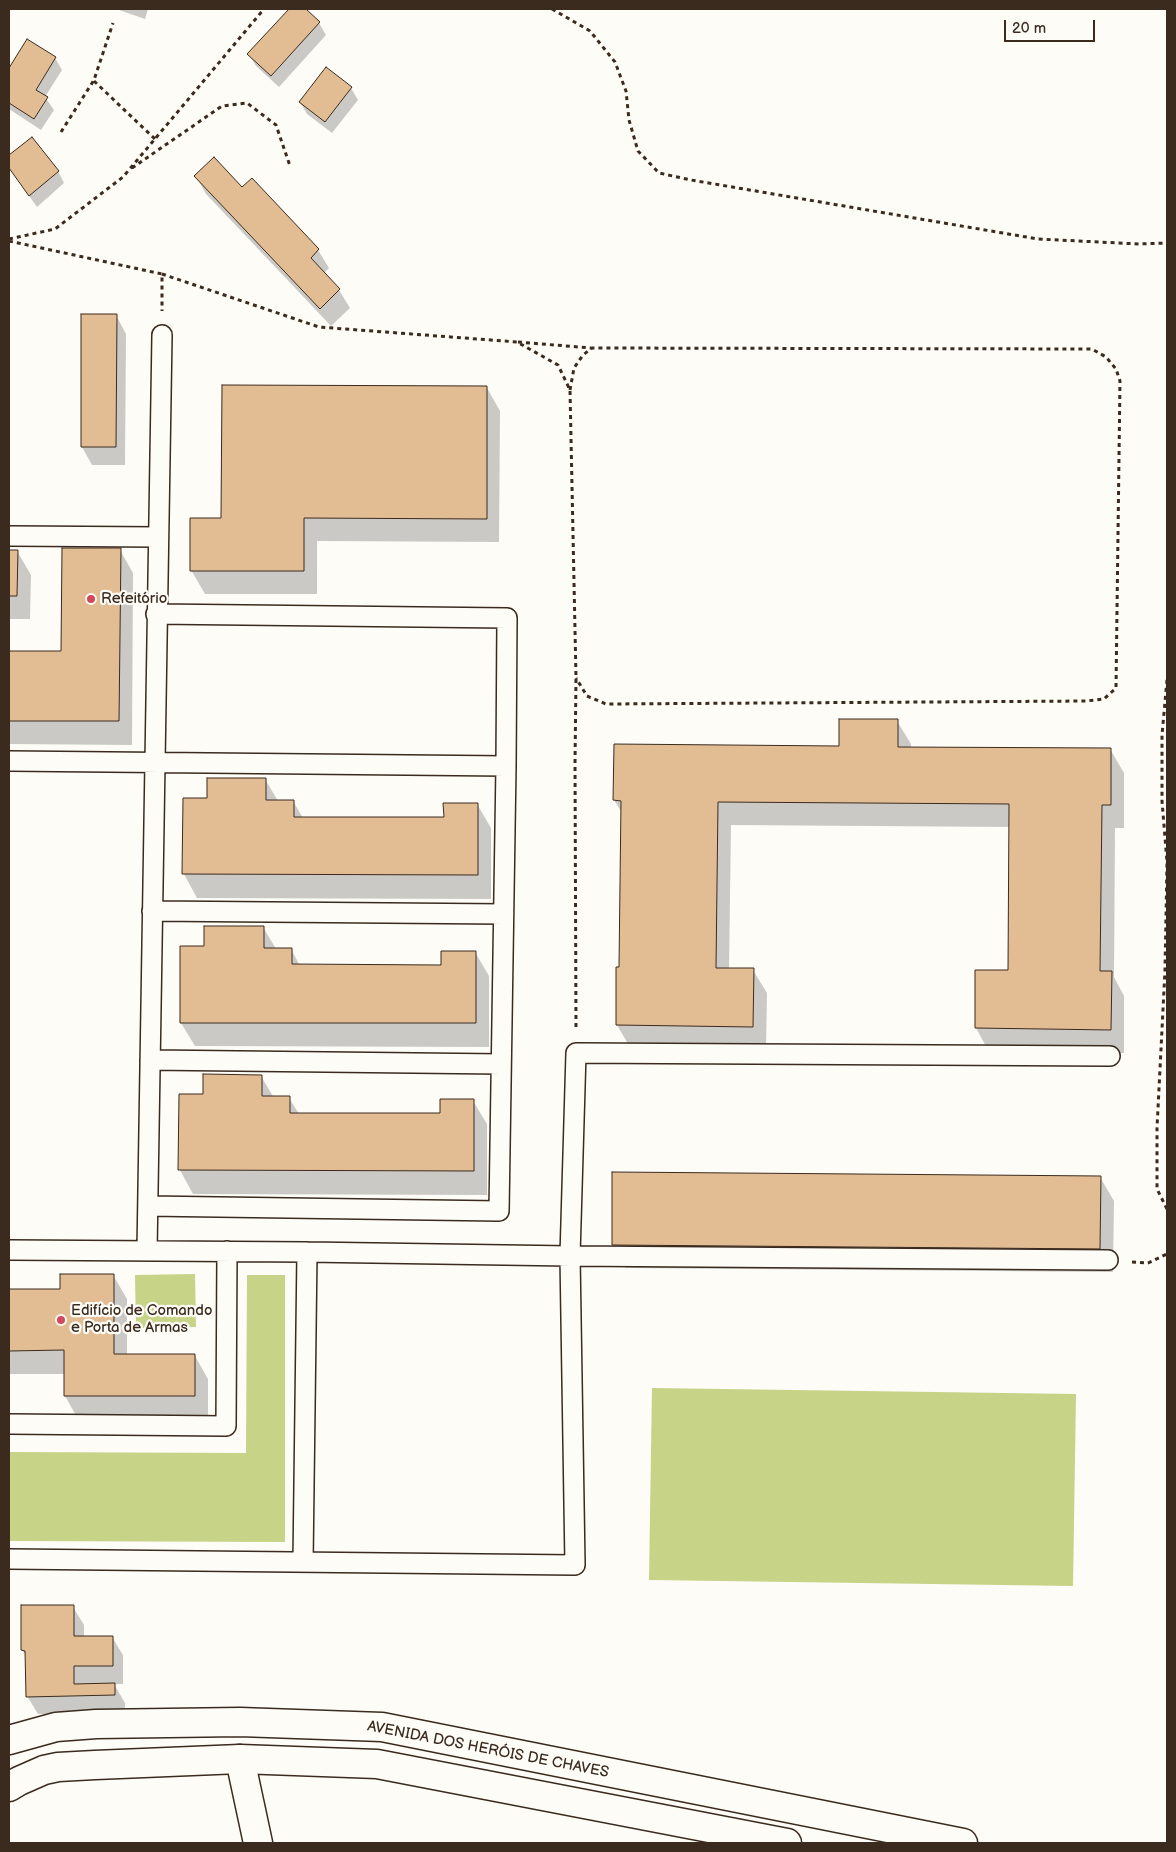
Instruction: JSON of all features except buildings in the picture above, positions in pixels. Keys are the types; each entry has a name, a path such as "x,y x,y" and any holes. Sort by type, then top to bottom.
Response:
{"main road":[{"name":"AVENIDA DOS HERÓIS DE CHAVES","path":"9,1740 40,1730 74,1725 240,1722 382,1727 963,1843"},
{"path":"240,1722 240,1759 258,1843"},
{"path":"9,1788 30,1776 58,1768 240,1759 377,1764 787,1843"}],"lane":[{"path":"147,1250 162,335"},
{"path":"9,536 158,537"},
{"path":"148,1206 499,1211 506,766 507,618 156,614"},
{"path":"9,761 506,766"},
{"path":"152,911 503,914"},
{"path":"9,1559 575,1565 570,1256 576,1053 1110,1056"},
{"path":"150,1060 501,1064"},
{"path":"9,1250 1108,1260"},
{"path":"9,1424 226,1426 227,1251"},
{"path":"303,1562 307,1252"}],"path":[{"path":"9,240 55,229 123,177 264,9"},
{"path":"552,9 590,31 615,62 626,92 629,120 638,151 659,172 691,180 1038,239 1139,244 1167,243"},
{"path":"61,132 94,80 113,23"},
{"path":"94,80 155,139"},
{"path":"127,172 222,106 247,103 276,125 290,166"},
{"path":"9,240 162,274 319,328 592,348 1092,349 1106,357 1116,369 1120,381 1116,688 1104,698 1086,701 606,704 587,696 576,678"},
{"path":"162,274 162,335"},
{"path":"517,342 558,365 570,390"},
{"path":"576,1053 576,678 570,390 574,368 583,355 592,348"},
{"path":"1167,680 1162,735 1162,801 1167,862 1166,970 1157,1128 1157,1189 1167,1209"},
{"path":"1108,1260 1148,1263 1167,1254"}],"green space":[{"path":"195,1274 196,1327 136,1328 135,1275"},
{"path":"247,1275 285,1275 285,1542 9,1541 9,1452 246,1453"},
{"path":"652,1388 1076,1394 1073,1586 649,1580"}],"place":[{"name":"Refeitório","path":"91,599"},
{"name":"Edifício de Comando e Porta de Armas","path":"61,1320"}]}
